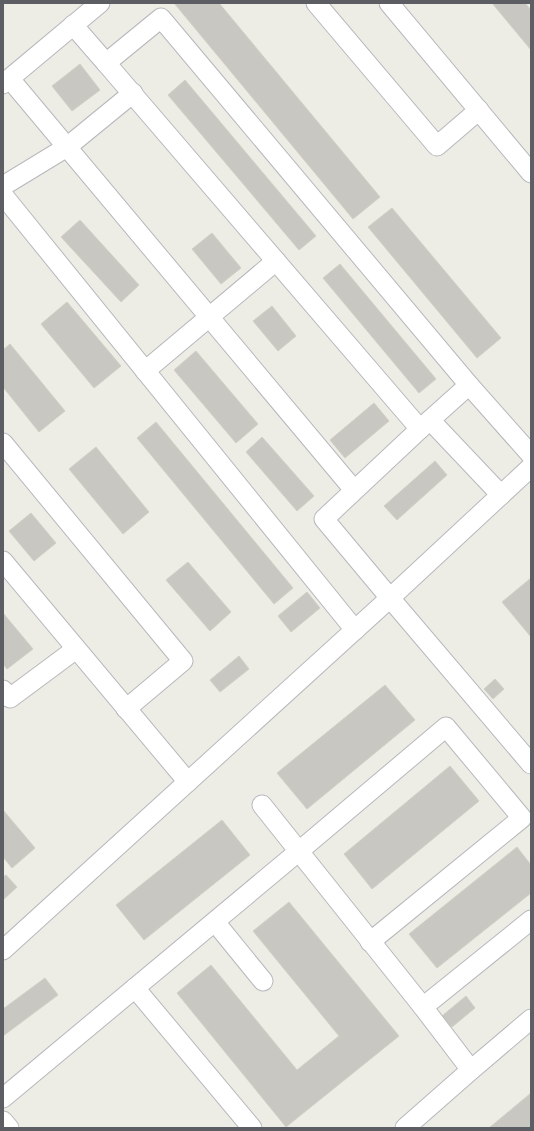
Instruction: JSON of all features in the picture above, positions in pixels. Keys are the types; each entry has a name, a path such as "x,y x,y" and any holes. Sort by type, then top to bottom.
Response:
{"street":[{"path":"100,3 6,81 67,148 354,490"},
{"path":"316,3 437,146 479,110"},
{"path":"389,3 531,173"},
{"path":"106,63 161,18 469,385 531,455"},
{"path":"73,25 276,261 425,424 501,495"},
{"path":"3,186 67,148 133,93"},
{"path":"3,195 355,630"},
{"path":"145,371 276,261"},
{"path":"469,385 425,424 324,519 531,764"},
{"path":"3,443 183,661 126,708"},
{"path":"5,945 188,782 531,467"},
{"path":"3,561 188,782"},
{"path":"3,690 10,698 76,649"},
{"path":"3,1098 446,727 522,818 370,942"},
{"path":"262,805 423,1007 471,1070"},
{"path":"423,1007 531,920"},
{"path":"215,922 263,981"},
{"path":"135,988 252,1128"},
{"path":"405,1128 531,1019"},
{"path":"3,1121 9,1128"}],"building":[{"path":"174,3 219,3 380,197 353,219"},
{"path":"492,3 525,3 531,10 531,50"},
{"path":"80,64 100,90 72,111 52,86"},
{"path":"185,80 316,236 299,250 168,95"},
{"path":"392,208 501,338 477,358 368,227"},
{"path":"80,220 139,285 121,302 61,237"},
{"path":"212,233 241,268 221,284 192,249"},
{"path":"340,264 436,379 419,393 323,278"},
{"path":"67,302 121,366 94,388 41,324"},
{"path":"272,306 296,336 278,351 253,321"},
{"path":"10,344 65,411 39,432 3,387 3,350"},
{"path":"196,351 258,424 236,443 174,370"},
{"path":"374,403 389,421 345,458 330,440"},
{"path":"156,422 293,588 274,604 137,438"},
{"path":"262,437 314,496 297,511 246,452"},
{"path":"96,447 149,512 123,534 69,469"},
{"path":"435,461 447,475 397,520 384,506"},
{"path":"31,513 56,543 34,561 9,531"},
{"path":"188,562 231,612 210,631 166,580"},
{"path":"531,578 531,637 502,602"},
{"path":"307,592 320,608 291,632 278,616"},
{"path":"3,613 33,649 7,669 3,664"},
{"path":"239,656 249,669 220,692 210,680"},
{"path":"495,679 504,689 493,699 484,689"},
{"path":"385,685 415,720 307,809 277,773"},
{"path":"450,766 479,801 372,889 344,854"},
{"path":"3,810 35,848 12,868 3,857"},
{"path":"222,820 250,855 144,940 116,905"},
{"path":"517,847 531,865 531,893 437,968 409,934"},
{"path":"6,875 17,887 3,900 3,877"},
{"path":"289,902 399,1036 286,1127 177,993 211,965 297,1070 339,1036 253,931"},
{"path":"45,978 58,995 3,1036 3,1009"},
{"path":"466,996 475,1008 452,1027 442,1016"},
{"path":"531,1093 531,1128 489,1128"}]}
